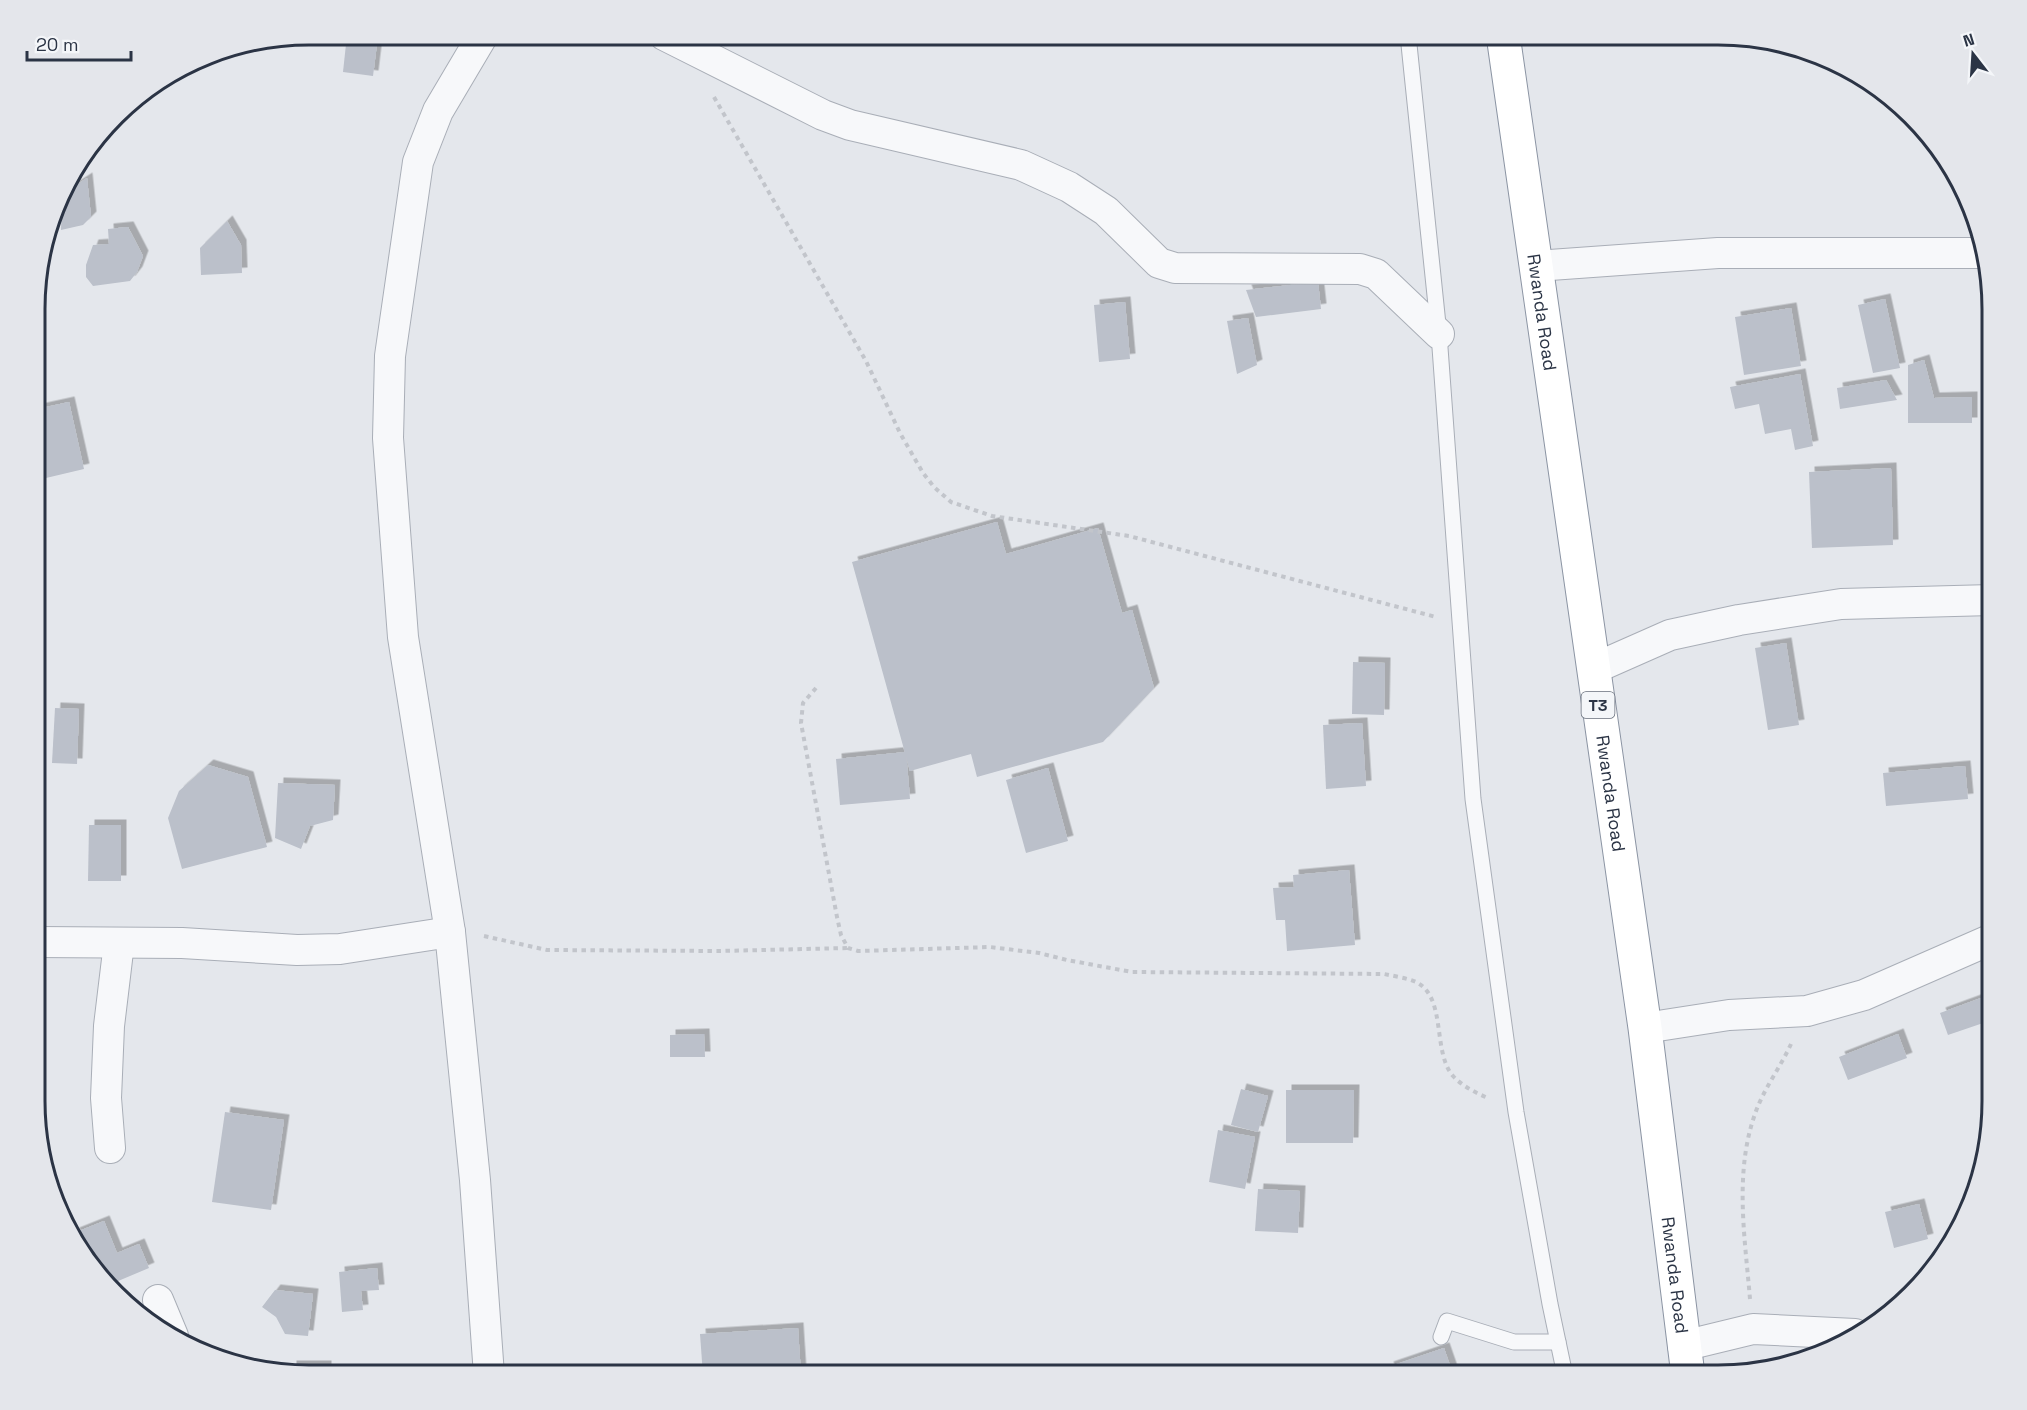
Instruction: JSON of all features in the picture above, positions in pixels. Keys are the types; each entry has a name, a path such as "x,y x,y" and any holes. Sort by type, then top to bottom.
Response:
{"highway":[{"name":"Rwanda Road","path":"1504,45 1645,1028 1686,1361"}],"street":[{"path":"477,45 438,111 418,162 390,356 388,438 403,638 450,932 475,1180 488,1365"},
{"path":"684,45 823,115 850,124 1022,165 1069,187 1106,211 1159,262 1175,268 1360,269 1376,273 1439,334"},
{"path":"1536,266 1718,253 1976,254"},
{"path":"1593,669 1670,635 1739,620 1841,604 1982,600"},
{"path":"45,942 182,943 297,950 340,949 450,932"},
{"path":"110,1148 106,1098 108,1037 118,942"},
{"path":"1645,1028 1729,1015 1807,1011 1864,995 1982,943"},
{"path":"158,1300 169,1325"},
{"path":"1686,1361 1753,1329 1844,1333"}],"lane":[{"path":"1409,45 1439,334 1473,799 1516,1112 1563,1365"},
{"path":"1441,1337 1446,1321 1514,1342 1558,1342"}],"path":[{"path":"711,93 866,361 922,473 951,502 992,516 1129,537 1460,623"},
{"path":"816,688 804,703 801,723 837,917 841,935 848,948"},
{"path":"450,932 472,934 547,950 720,951 848,948 858,951 990,947 1132,972 1384,974 1417,983 1427,992 1434,1007 1443,1059 1453,1076 1471,1090 1516,1112"},
{"path":"1753,1329 1743,1200 1743,1160 1755,1111 1807,1011"}],"building":[{"path":"346,45 377,45 373,76 343,72"},
{"path":"87,178 91,217 83,225 61,230 61,218 76,185"},
{"path":"227,221 241,245 242,273 201,275 200,248"},
{"path":"128,227 143,256 137,272 130,281 93,286 86,277 86,265 93,245 109,244 108,229"},
{"path":"1318,282 1321,309 1256,317 1246,290"},
{"path":"1885,299 1900,368 1873,373 1858,305"},
{"path":"1125,302 1130,359 1099,362 1094,305"},
{"path":"1791,308 1801,366 1744,375 1735,317"},
{"path":"1248,318 1257,365 1237,374 1227,321"},
{"path":"1924,360 1934,398 1972,397 1972,423 1908,423 1908,365"},
{"path":"1800,374 1813,446 1795,450 1791,429 1765,434 1759,404 1735,409 1730,387"},
{"path":"1886,380 1897,400 1840,409 1837,388"},
{"path":"69,402 84,469 46,478 45,407"},
{"path":"1891,468 1893,545 1812,548 1809,472"},
{"path":"997,522 1006,554 1098,528 1122,613 1132,610 1154,688 1103,742 977,777 971,754 910,771 852,562"},
{"path":"1786,643 1799,725 1768,730 1755,648"},
{"path":"1353,662 1385,663 1384,715 1352,714"},
{"path":"55,708 79,709 77,764 52,763"},
{"path":"1362,723 1366,786 1326,789 1323,725"},
{"path":"906,752 910,799 840,805 836,759"},
{"path":"208,765 248,777 267,847 182,869 168,818 179,791"},
{"path":"1965,766 1968,799 1886,806 1883,773"},
{"path":"1048,768 1068,841 1026,853 1006,780"},
{"path":"278,783 335,785 333,820 310,826 301,849 275,838"},
{"path":"89,825 121,825 121,881 88,881"},
{"path":"1349,870 1355,945 1287,951 1285,920 1276,920 1273,888 1294,887 1293,875"},
{"path":"1982,998 1982,1023 1948,1035 1940,1013"},
{"path":"704,1034 705,1057 670,1057 670,1035"},
{"path":"1898,1034 1907,1058 1848,1080 1839,1057"},
{"path":"1241,1089 1268,1096 1258,1132 1231,1125"},
{"path":"1286,1090 1354,1090 1353,1143 1286,1143"},
{"path":"225,1112 284,1120 271,1210 212,1202"},
{"path":"1218,1130 1255,1137 1245,1189 1209,1182"},
{"path":"1258,1189 1300,1191 1298,1233 1255,1231"},
{"path":"1919,1204 1928,1239 1894,1248 1885,1212"},
{"path":"104,1221 117,1253 139,1244 149,1268 117,1282 89,1248 79,1231"},
{"path":"377,1268 379,1290 361,1291 363,1310 342,1312 339,1272"},
{"path":"275,1290 313,1294 308,1336 285,1334 276,1317 262,1307"},
{"path":"798,1328 800,1365 702,1365 700,1334"},
{"path":"1444,1348 1450,1365 1394,1365"}]}
